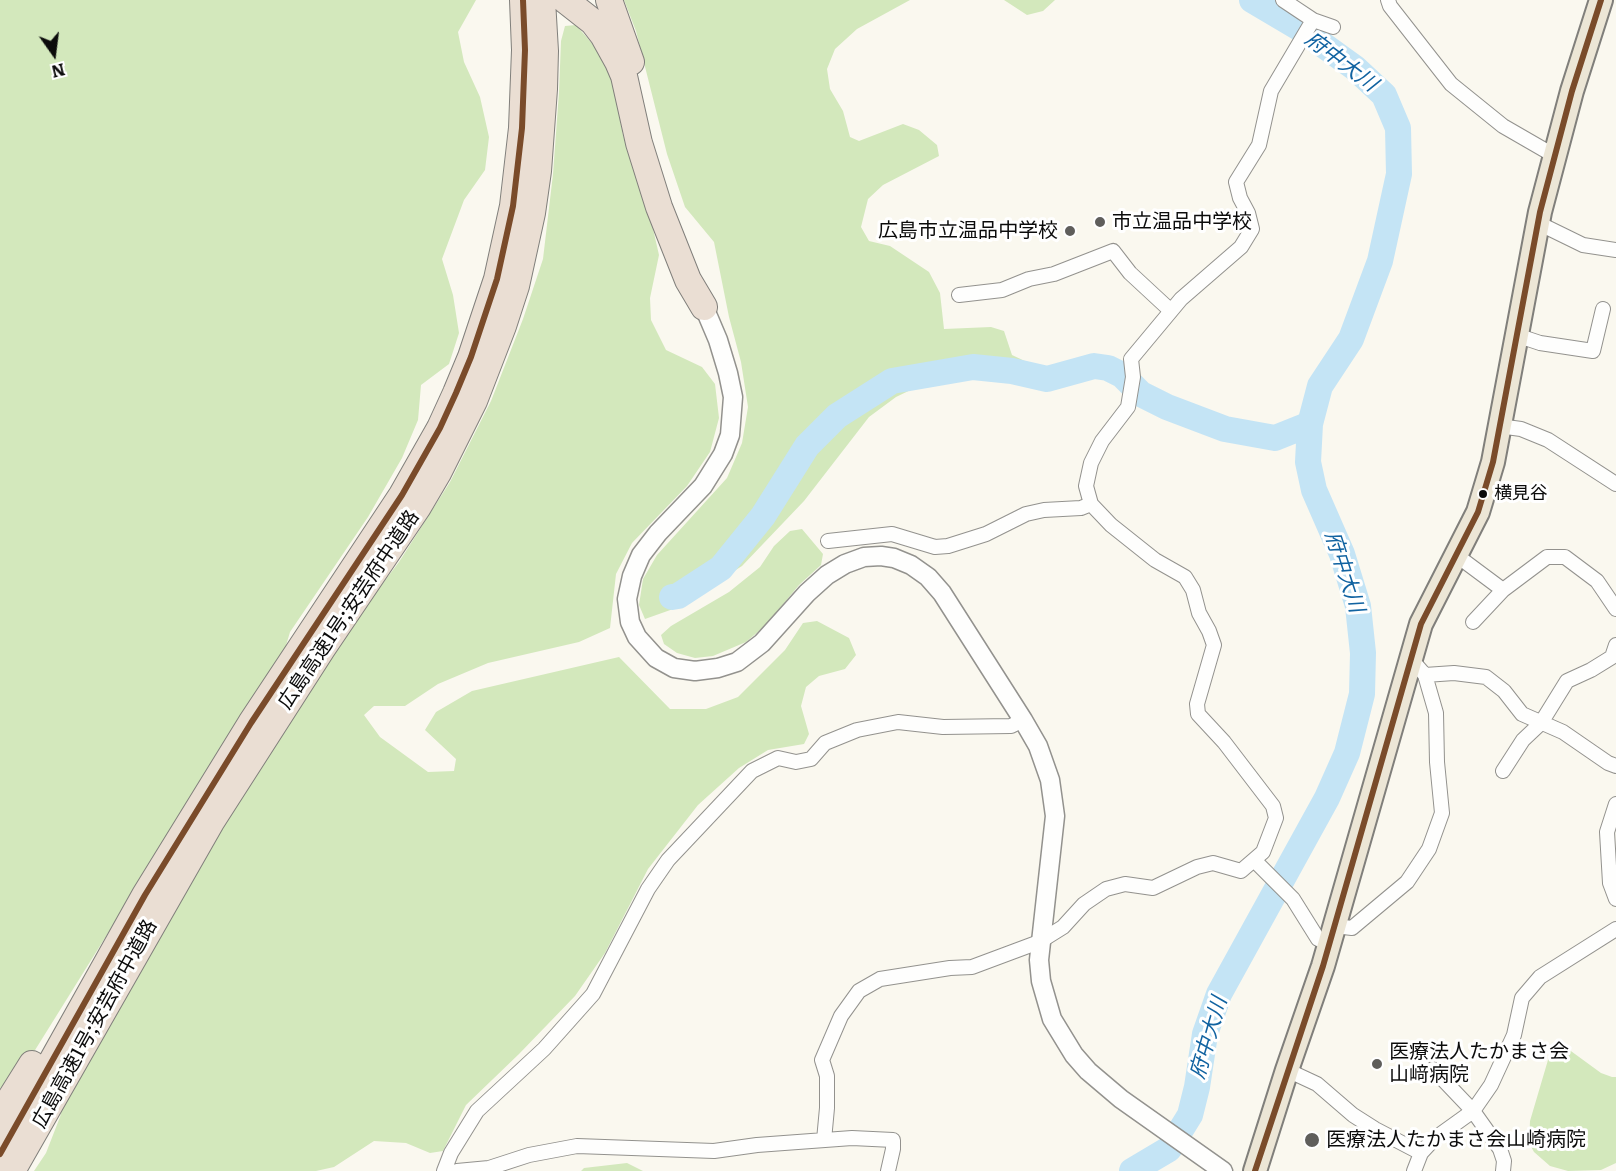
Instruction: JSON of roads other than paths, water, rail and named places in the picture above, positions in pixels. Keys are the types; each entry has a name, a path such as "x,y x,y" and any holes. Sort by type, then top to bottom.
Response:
{"highway":[{"name":"広島高速1号;安芸府中道路","path":"12,1171 36,1090 211,822 421,462 456,393 484,319 505,243 519,169 524,80 523,0"},
{"name":"広島高速1号;安芸府中道路","path":"0,1154 145,895 226,762 315,643 394,544 438,473 474,401 503,326 525,248 538,171 544,89 542,0"},
{"path":"565,0 603,34 618,62 624,76 639,143 659,207 688,280 704,308"},
{"path":"609,0 630,58 657,165 674,220 696,277 704,308"},
{"path":"0,1115 36,1090"}],"main road":[{"path":"1256,1171 1418,667 1421,624 1478,512 1493,462 1538,223 1572,92 1606,3"}],"street":[{"path":"1282,0 1312,22 1333,27"},
{"path":"1388,0 1390,6 1451,84 1503,126 1555,156"},
{"path":"824,1140 827,1076 822,1060 841,1016 860,991 880,980 950,968 972,967 1039,942 1064,927 1084,904 1106,889 1125,884 1153,888 1197,867 1213,863 1241,871 1256,862 1263,852 1276,818 1273,806 1224,742 1198,714 1197,704 1214,645 1199,613 1193,590 1185,577 1155,560 1111,525 1091,504 1086,486 1091,463 1102,441 1128,407 1133,377 1131,359 1170,310 1241,247 1252,229 1248,213 1239,198 1236,182 1259,145 1270,91 1312,22"},
{"path":"1538,223 1583,245 1616,250"},
{"path":"959,295 1002,290 1029,279 1054,274 1113,250 1130,273 1170,310"},
{"path":"704,308 718,340 733,397 730,435 723,454 704,486 658,533 641,555 632,576 627,599 630,622 637,637 656,658 674,668 695,671 718,668 737,662 762,643 807,593 826,575 845,564 864,557 894,558 911,565 928,577 942,594 1023,720 1038,746 1050,780 1055,816 1051,862 1039,942 1041,981 1045,1001 1061,1036 1088,1071 1121,1099 1224,1171"},
{"path":"1516,335 1540,343 1593,351 1603,309"},
{"path":"1499,426 1521,429 1548,440 1616,484"},
{"path":"828,541 892,534 935,547 948,546 986,534 1026,514 1044,510 1081,508 1091,504"},
{"path":"880,536 881,556"},
{"path":"1456,555 1503,590"},
{"path":"1473,621 1503,590 1547,556 1565,557 1597,581 1616,609"},
{"path":"1503,771 1523,740 1541,723 1567,681 1612,657 1616,645"},
{"path":"1256,862 1293,899 1318,939 1352,928 1407,882 1429,849 1442,813 1437,762 1436,713 1418,667"},
{"path":"1418,667 1486,677 1504,691 1522,714 1563,732 1616,766"},
{"path":"444,1171 451,1153 477,1112 544,1049 593,994 648,889 668,860 752,771 778,758 796,762 811,759 825,743 857,730 898,722 943,728 1011,726 1023,720"},
{"path":"1616,804 1607,832 1610,883 1616,899"},
{"path":"1414,1171 1420,1153 1434,1139 1473,1111 1491,1085 1514,1035 1522,998 1540,977 1616,929"},
{"path":"1433,1068 1473,1111 1500,1149 1504,1161 1503,1171"},
{"path":"1287,1070 1317,1084 1353,1115 1420,1153"},
{"path":"457,1171 489,1168 529,1155 577,1146 714,1151 824,1140 893,1140 888,1171"}],"waterway":[{"name":"府中大川","path":"1132,1171 1169,1149 1190,1115 1205,1034 1219,994 1327,798 1347,753 1362,694 1363,653 1358,606 1342,554 1314,490 1308,462 1310,424 1320,386 1351,339 1380,261 1399,174 1398,128 1384,95 1355,68 1301,29 1252,0"},
{"path":"672,597 678,596 721,568 763,516 807,446 837,416 892,381 973,367 1012,371 1047,379 1094,366 1108,368 1122,375 1141,394 1167,407 1225,429 1275,438 1310,424"}],"place":[{"name":"市立温品中学校","path":"1100,222"},
{"name":"広島市立温品中学校","path":"1070,231"},
{"name":"横見谷","path":"1483,494"},
{"name":"医療法人たかまさ会 山﨑病院","path":"1377,1064"},
{"name":"医療法人たかまさ会山崎病院","path":"1312,1140"}]}
